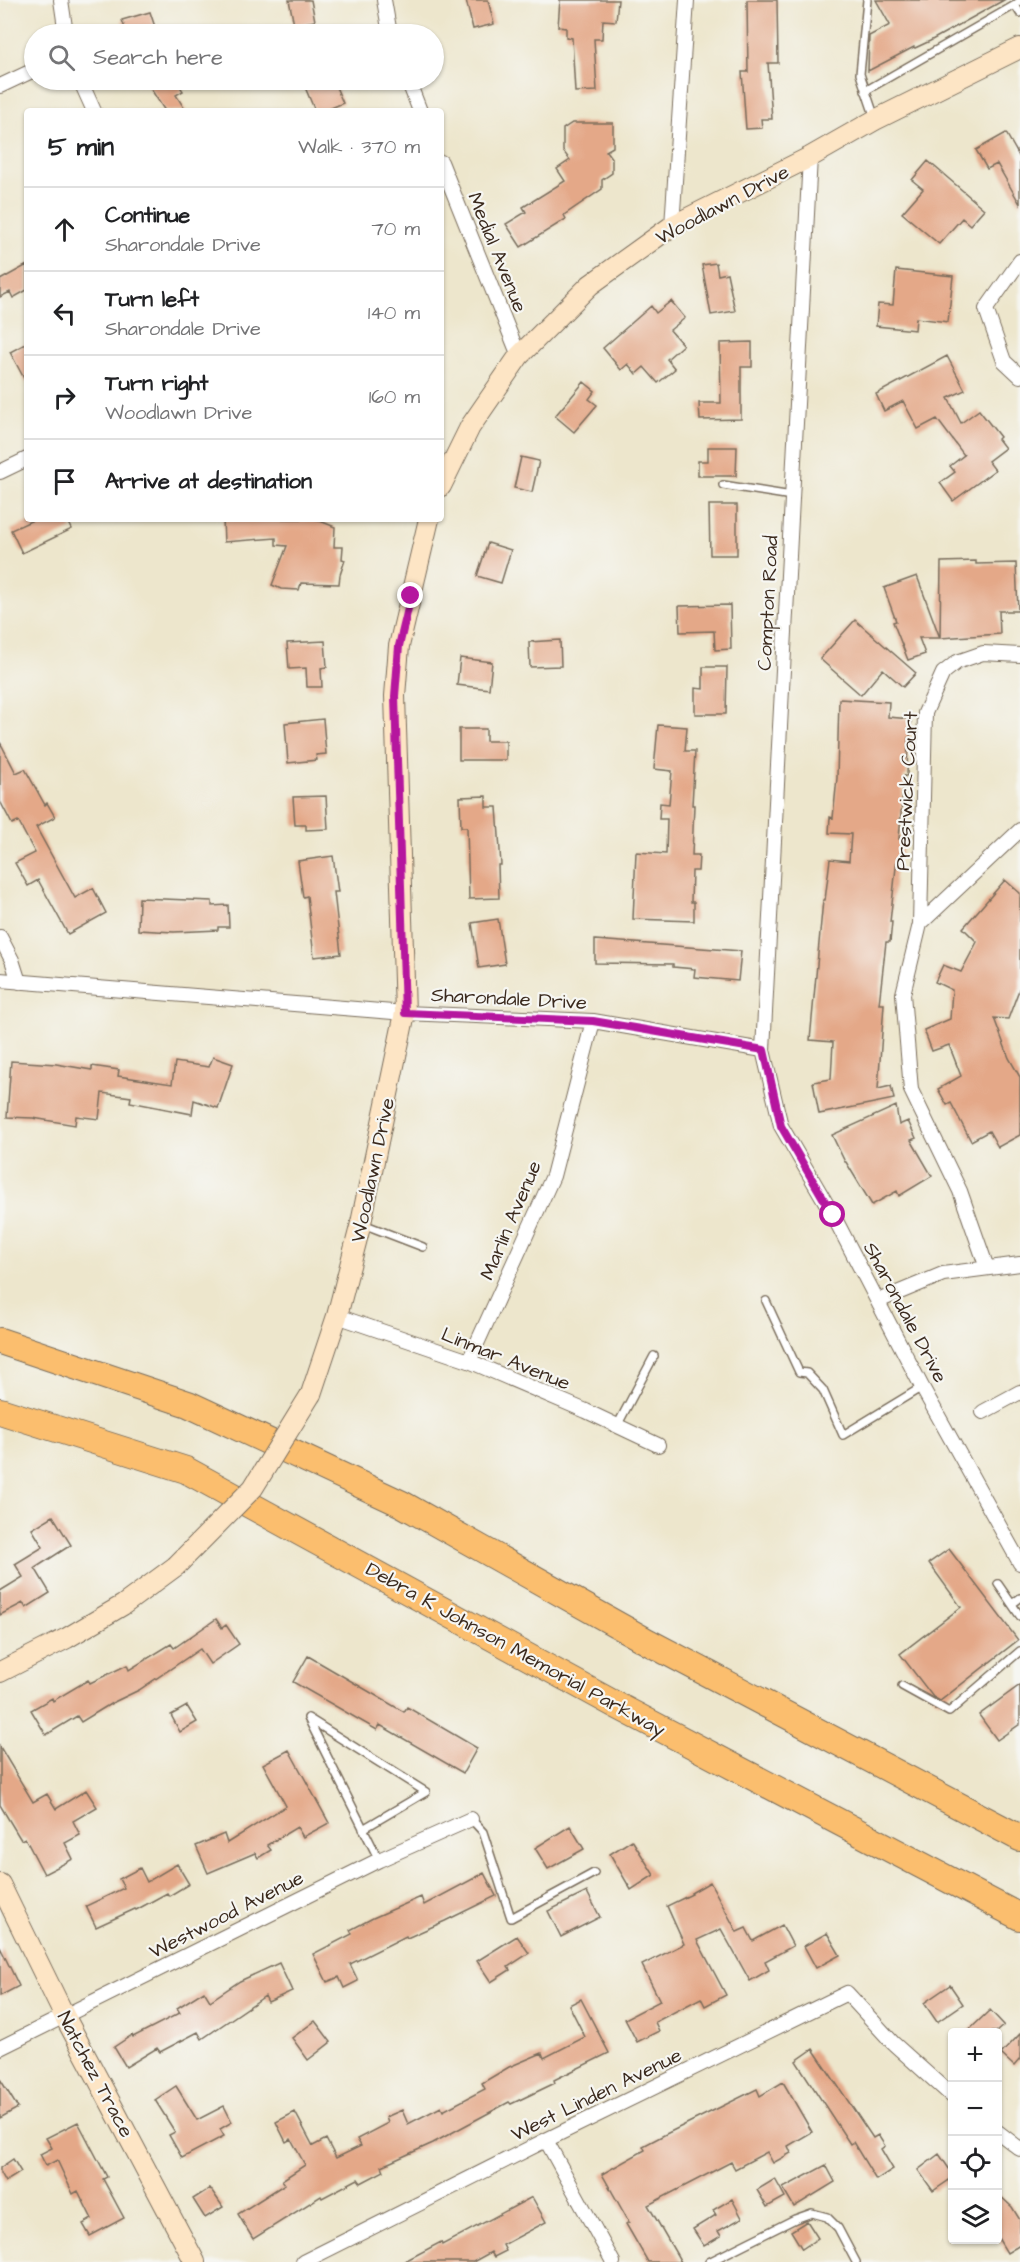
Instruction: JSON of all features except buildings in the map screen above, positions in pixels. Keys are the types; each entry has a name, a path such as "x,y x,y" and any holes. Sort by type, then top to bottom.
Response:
{"highway":[{"path":"0,1341 188,1404 402,1504 648,1642 1020,1838"},
{"name":"Debra K Johnson Memorial Parkway","path":"0,1411 186,1470 616,1705 1020,1917"}],"main road":[{"name":"Woodlawn Drive","path":"444,480 470,427 519,356 590,285 672,226 810,157 875,120 1020,48"},
{"name":"Woodlawn Drive","path":"0,1672 76,1633 123,1605 176,1566 253,1488 310,1394 337,1316 361,1223 405,1013 395,696 399,646 428,522"},
{"name":"Natchez Trace","path":"0,1884 65,2017 195,2262"}],"street":[{"path":"61,0 65,24"},
{"path":"384,0 388,24"},
{"path":"672,226 687,0"},
{"path":"0,86 24,75"},
{"path":"85,90 93,108"},
{"path":"412,90 419,108"},
{"name":"Compton Road","path":"764,1050 810,157"},
{"name":"Medial Avenue","path":"444,169 519,356"},
{"path":"1020,261 986,309 1004,361 1020,376"},
{"path":"0,472 24,460"},
{"name":"Prestwick Court","path":"987,1268 960,1191 911,1090 903,994 920,924 925,713 943,673 957,662 982,653 1020,655"},
{"path":"920,924 1020,830"},
{"path":"0,937 12,960 19,982"},
{"name":"Sharondale Drive","path":"0,980 405,1013 593,1021 764,1050 781,1126 833,1215 922,1387 1020,1563"},
{"name":"Marlin Avenue","path":"469,1361 553,1176 593,1021"},
{"path":"878,1301 943,1274 1020,1264"},
{"name":"Linmar Avenue","path":"337,1316 469,1361 658,1445"},
{"path":"983,1412 1020,1392"},
{"name":"Westwood Avenue","path":"0,2048 379,1860 471,1820"},
{"name":"West Linden Avenue","path":"303,2262 546,2140 846,1994 893,2043 948,2092"},
{"path":"1002,2135 1020,2149"},
{"path":"546,2140 614,2262"}],"lane":[{"path":"867,0 860,74 875,120"},
{"path":"865,91 1017,3 1020,14"},
{"path":"723,485 792,496"},
{"path":"361,1223 423,1247"},
{"path":"766,1301 799,1372 807,1373 823,1390 843,1435 922,1387"},
{"path":"617,1426 654,1356"},
{"path":"998,1584 1020,1616"},
{"path":"1012,1604 1020,1598"},
{"path":"902,1686 949,1712 1020,1651"},
{"path":"363,1828 426,1792 308,1718 363,1828 379,1860"},
{"path":"471,1820 483,1832 511,1918 594,1873"},
{"path":"709,2262 795,2219 812,2213 826,2217 838,2228 856,2262"}],"route":[{"path":"411,596 399,646 395,696 405,1013 593,1021 764,1050 781,1126 833,1215"}]}
